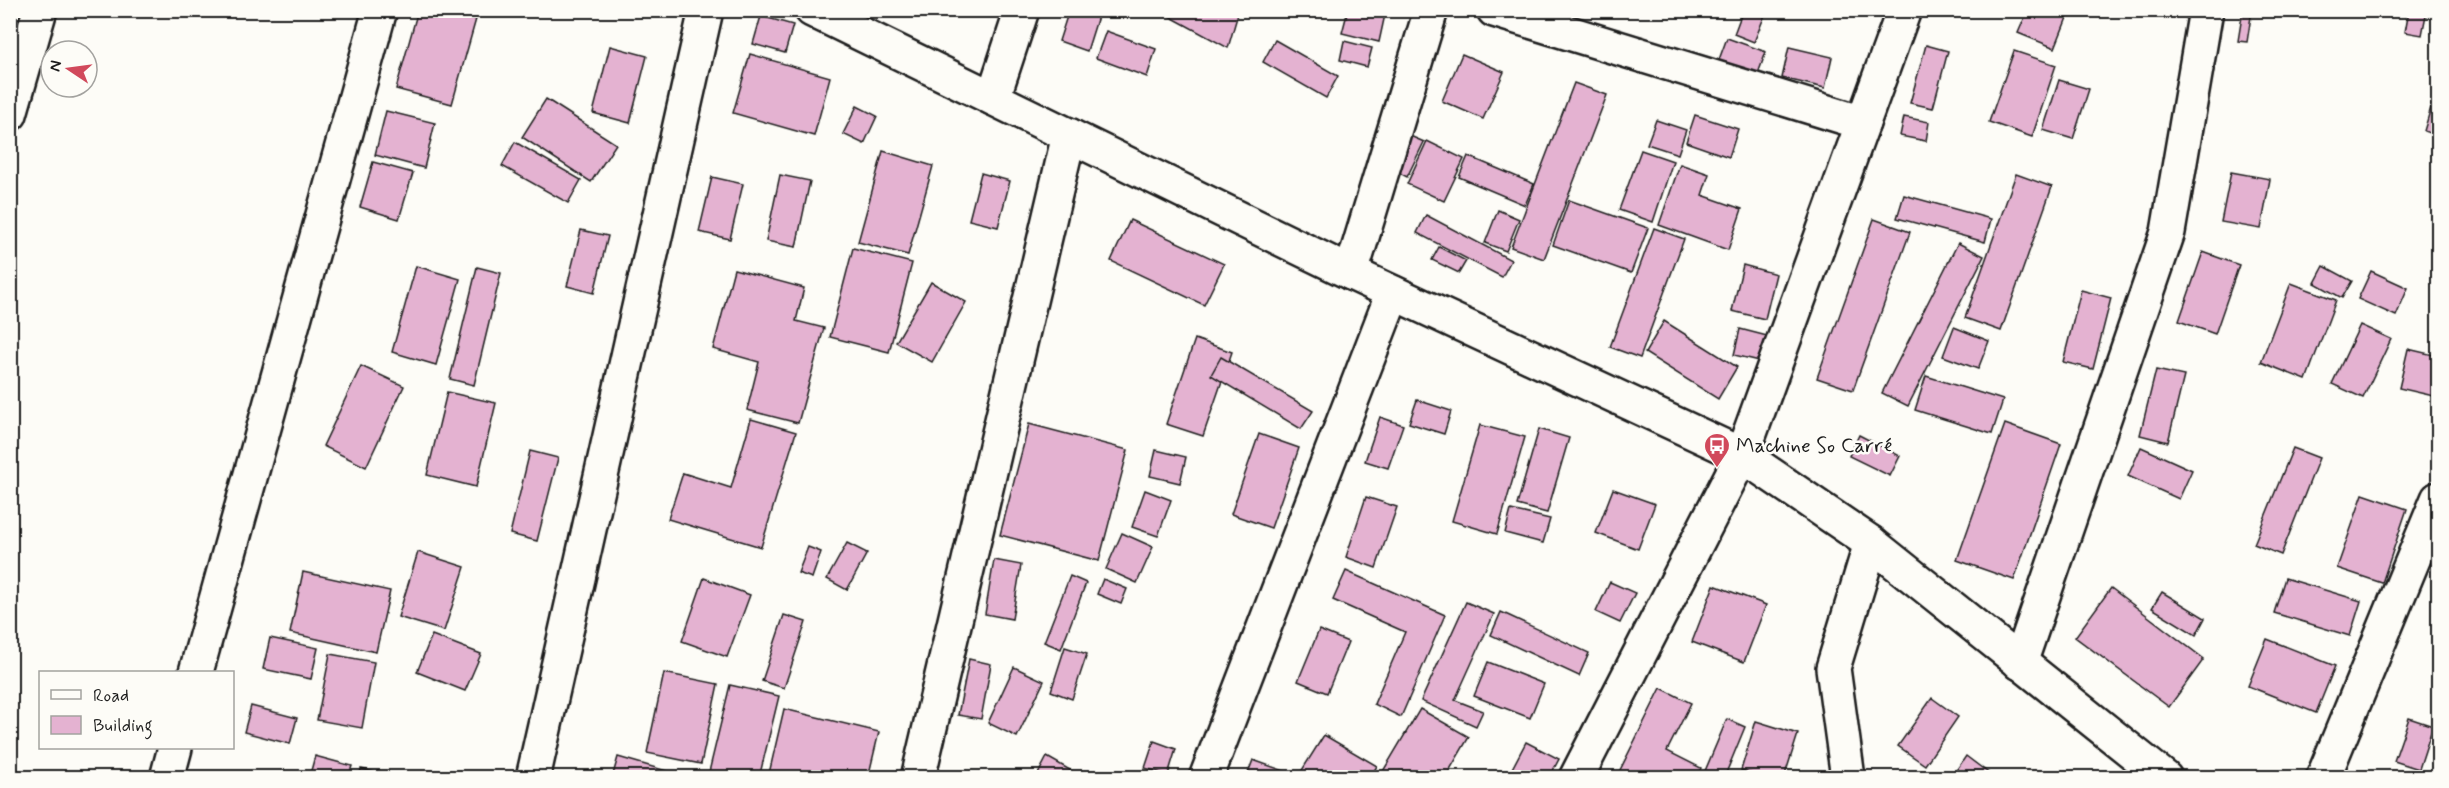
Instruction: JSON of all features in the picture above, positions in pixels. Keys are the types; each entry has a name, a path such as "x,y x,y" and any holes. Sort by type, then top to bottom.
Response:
{"street":[{"path":"10,114 40,10"},
{"path":"196,671 380,10"},
{"path":"533,777 706,10"},
{"path":"812,10 1351,273 1742,455 1871,543 2165,777"},
{"path":"993,98 1022,10"},
{"path":"1351,273 1431,10"},
{"path":"1494,10 1863,123"},
{"path":"1576,777 1742,455 1904,10"},
{"path":"2020,663 2168,232 2206,10"},
{"path":"918,777 1069,135"},
{"path":"1206,777 1393,292"},
{"path":"2323,777 2439,499"},
{"path":"1848,777 1833,668 1871,543"},
{"path":"166,777 174,749"}],"building":[{"path":"418,10 442,10 476,19 452,104 396,89"},
{"path":"1069,10 1100,10 1087,51 1059,41"},
{"path":"1158,10 1239,10 1228,48"},
{"path":"1348,10 1386,10 1379,42 1342,33"},
{"path":"1743,10 1767,10 1754,42 1734,34"},
{"path":"2028,10 2070,10 2055,48 2018,33"},
{"path":"2243,10 2252,10 2247,42 2238,41"},
{"path":"2409,10 2427,10 2422,35 2405,32"},
{"path":"761,16 793,25 785,53 753,44"},
{"path":"1106,31 1156,49 1147,77 1096,58"},
{"path":"1727,38 1766,52 1756,79 1717,65"},
{"path":"1275,40 1338,76 1326,98 1263,62"},
{"path":"1344,41 1372,48 1367,67 1340,60"},
{"path":"1926,45 1948,51 1933,108 1910,103"},
{"path":"610,46 647,56 630,123 593,113"},
{"path":"1789,47 1832,57 1825,88 1782,78"},
{"path":"2014,51 2056,65 2032,137 1989,122"},
{"path":"750,54 830,77 814,136 733,113"},
{"path":"1462,54 1504,72 1483,119 1442,101"},
{"path":"2059,80 2089,89 2073,139 2043,130"},
{"path":"1574,83 1607,95 1544,259 1511,247"},
{"path":"2438,84 2438,136 2424,131"},
{"path":"546,99 616,144 591,182 522,137"},
{"path":"857,106 877,116 864,144 843,134"},
{"path":"386,111 435,123 424,168 375,155"},
{"path":"1695,115 1738,129 1729,157 1686,142"},
{"path":"1904,117 1929,122 1926,141 1900,136"},
{"path":"1656,120 1686,130 1678,154 1647,144"},
{"path":"1410,136 1424,142 1407,177 1394,170"},
{"path":"1427,141 1464,159 1444,201 1407,184"},
{"path":"515,142 581,180 568,203 502,166"},
{"path":"1641,150 1673,161 1653,222 1619,210"},
{"path":"883,151 933,166 908,255 858,242"},
{"path":"1468,156 1534,184 1525,205 1459,177"},
{"path":"373,162 413,173 399,219 360,207"},
{"path":"1680,164 1709,174 1702,195 1742,209 1728,250 1659,225"},
{"path":"2231,172 2270,179 2261,229 2221,222"},
{"path":"981,173 1010,181 998,227 969,220"},
{"path":"2016,174 2052,187 2001,331 1965,318"},
{"path":"780,175 810,181 796,247 766,241"},
{"path":"712,177 743,184 730,239 699,232"},
{"path":"1904,195 1991,219 1985,242 1897,218"},
{"path":"1569,200 1648,228 1631,273 1553,245"},
{"path":"1498,210 1519,219 1506,251 1485,243"},
{"path":"1426,215 1511,260 1502,277 1417,233"},
{"path":"1874,219 1910,232 1853,390 1817,378"},
{"path":"1130,220 1224,264 1204,305 1111,261"},
{"path":"1654,228 1684,239 1640,358 1610,347"},
{"path":"581,230 608,236 594,293 567,286"},
{"path":"1958,243 1984,256 1908,406 1882,393"},
{"path":"1439,247 1466,261 1459,273 1432,260"},
{"path":"853,248 912,263 889,352 830,337"},
{"path":"2203,252 2239,265 2215,334 2179,321"},
{"path":"1743,265 1776,274 1765,319 1732,311"},
{"path":"416,266 460,279 436,365 392,352"},
{"path":"2324,266 2352,281 2342,298 2315,283"},
{"path":"477,267 501,273 474,385 450,379"},
{"path":"734,269 804,288 796,321 824,328 798,423 747,410 759,362 713,349"},
{"path":"2371,271 2408,288 2396,316 2358,299"},
{"path":"931,282 966,302 932,362 896,342"},
{"path":"2291,283 2336,300 2306,380 2261,362"},
{"path":"2081,290 2111,298 2093,369 2063,362"},
{"path":"1664,321 1737,367 1718,399 1645,353"},
{"path":"2360,325 2391,339 2363,398 2332,384"},
{"path":"1954,327 1989,341 1978,369 1943,356"},
{"path":"1740,329 1771,337 1764,362 1734,355"},
{"path":"1195,339 1232,352 1203,436 1166,424"},
{"path":"2408,349 2438,356 2438,397 2399,388"},
{"path":"1221,357 1313,411 1301,429 1211,375"},
{"path":"361,366 404,386 366,467 323,446"},
{"path":"2156,370 2184,376 2168,442 2140,435"},
{"path":"1926,376 2003,400 1992,434 1915,410"},
{"path":"447,392 496,403 476,487 427,475"},
{"path":"1417,400 1451,411 1444,434 1409,423"},
{"path":"1380,417 1403,425 1388,468 1365,461"},
{"path":"751,419 796,432 761,547 668,519 683,473 731,488"},
{"path":"1029,424 1128,450 1099,561 1000,535"},
{"path":"2005,424 2061,444 2014,580 1957,560"},
{"path":"1480,425 1525,437 1497,534 1452,521"},
{"path":"1539,429 1569,438 1547,513 1517,505"},
{"path":"1259,434 1299,448 1271,528 1231,514"},
{"path":"1859,435 1900,456 1890,476 1849,456"},
{"path":"2141,447 2192,470 2179,499 2128,476"},
{"path":"2293,448 2319,458 2281,555 2254,544"},
{"path":"1156,450 1186,457 1180,483 1150,476"},
{"path":"530,451 558,458 537,541 510,534"},
{"path":"1613,489 1655,504 1638,549 1596,533"},
{"path":"1145,490 1171,500 1158,536 1132,527"},
{"path":"2363,494 2407,509 2382,583 2337,568"},
{"path":"1366,497 1397,507 1376,568 1346,557"},
{"path":"1511,510 1550,519 1543,543 1505,533"},
{"path":"1122,533 1153,547 1137,583 1106,569"},
{"path":"847,543 867,553 847,590 827,579"},
{"path":"808,547 821,552 812,578 798,573"},
{"path":"418,552 465,567 444,631 398,617"},
{"path":"994,560 1021,565 1012,619 985,614"},
{"path":"1346,571 1445,615 1401,717 1374,704 1405,632 1333,600"},
{"path":"303,572 390,591 376,652 290,633"},
{"path":"1070,576 1086,583 1061,649 1044,642"},
{"path":"704,578 750,595 727,657 682,641"},
{"path":"2285,578 2361,601 2350,636 2274,613"},
{"path":"1103,579 1127,589 1121,604 1097,594"},
{"path":"1610,582 1635,593 1620,623 1596,612"},
{"path":"1714,585 1766,605 1744,662 1692,642"},
{"path":"2111,588 2204,659 2169,707 2075,637"},
{"path":"2162,592 2205,618 2196,635 2152,608"},
{"path":"1466,602 1494,614 1455,700 1483,711 1476,726 1421,701"},
{"path":"1501,612 1589,653 1579,676 1491,635"},
{"path":"784,615 806,622 784,688 762,681"},
{"path":"1319,630 1348,642 1327,693 1298,681"},
{"path":"432,635 481,654 465,691 417,672"},
{"path":"270,638 318,648 311,679 263,669"},
{"path":"2267,639 2335,666 2316,713 2248,686"},
{"path":"1065,647 1087,654 1072,699 1051,691"},
{"path":"330,654 374,662 362,728 317,720"},
{"path":"969,659 991,664 981,719 958,715"},
{"path":"1488,662 1544,684 1530,718 1474,696"},
{"path":"1014,667 1044,681 1017,737 988,723"},
{"path":"664,673 718,684 701,764 647,753"},
{"path":"730,685 779,696 759,778 708,776"},
{"path":"1661,688 1691,703 1667,751 1701,768 1696,778 1616,778"},
{"path":"1932,698 1958,717 1925,765 1898,746"},
{"path":"251,706 297,718 290,744 244,732"},
{"path":"784,709 879,732 868,778 768,778"},
{"path":"1420,709 1469,737 1445,778 1379,778"},
{"path":"2409,718 2433,726 2419,769 2394,761"},
{"path":"1727,719 1745,727 1724,778 1702,778"},
{"path":"1756,721 1798,734 1784,778 1764,778 1741,770"},
{"path":"1324,735 1377,766 1370,778 1303,778 1299,775"},
{"path":"1154,741 1176,749 1168,775 1145,768"},
{"path":"1526,742 1559,759 1549,778 1507,778"},
{"path":"315,756 352,766 348,778 309,778"},
{"path":"1966,756 1995,778 1951,778"},
{"path":"618,757 677,774 676,778 612,778"},
{"path":"1047,757 1084,778 1036,778"},
{"path":"1253,760 1284,771 1282,778 1246,778"},
{"path":"361,769 400,777 400,778 359,778"}],"place":[{"name":"Machine So Carré","path":"1717,469"}]}
